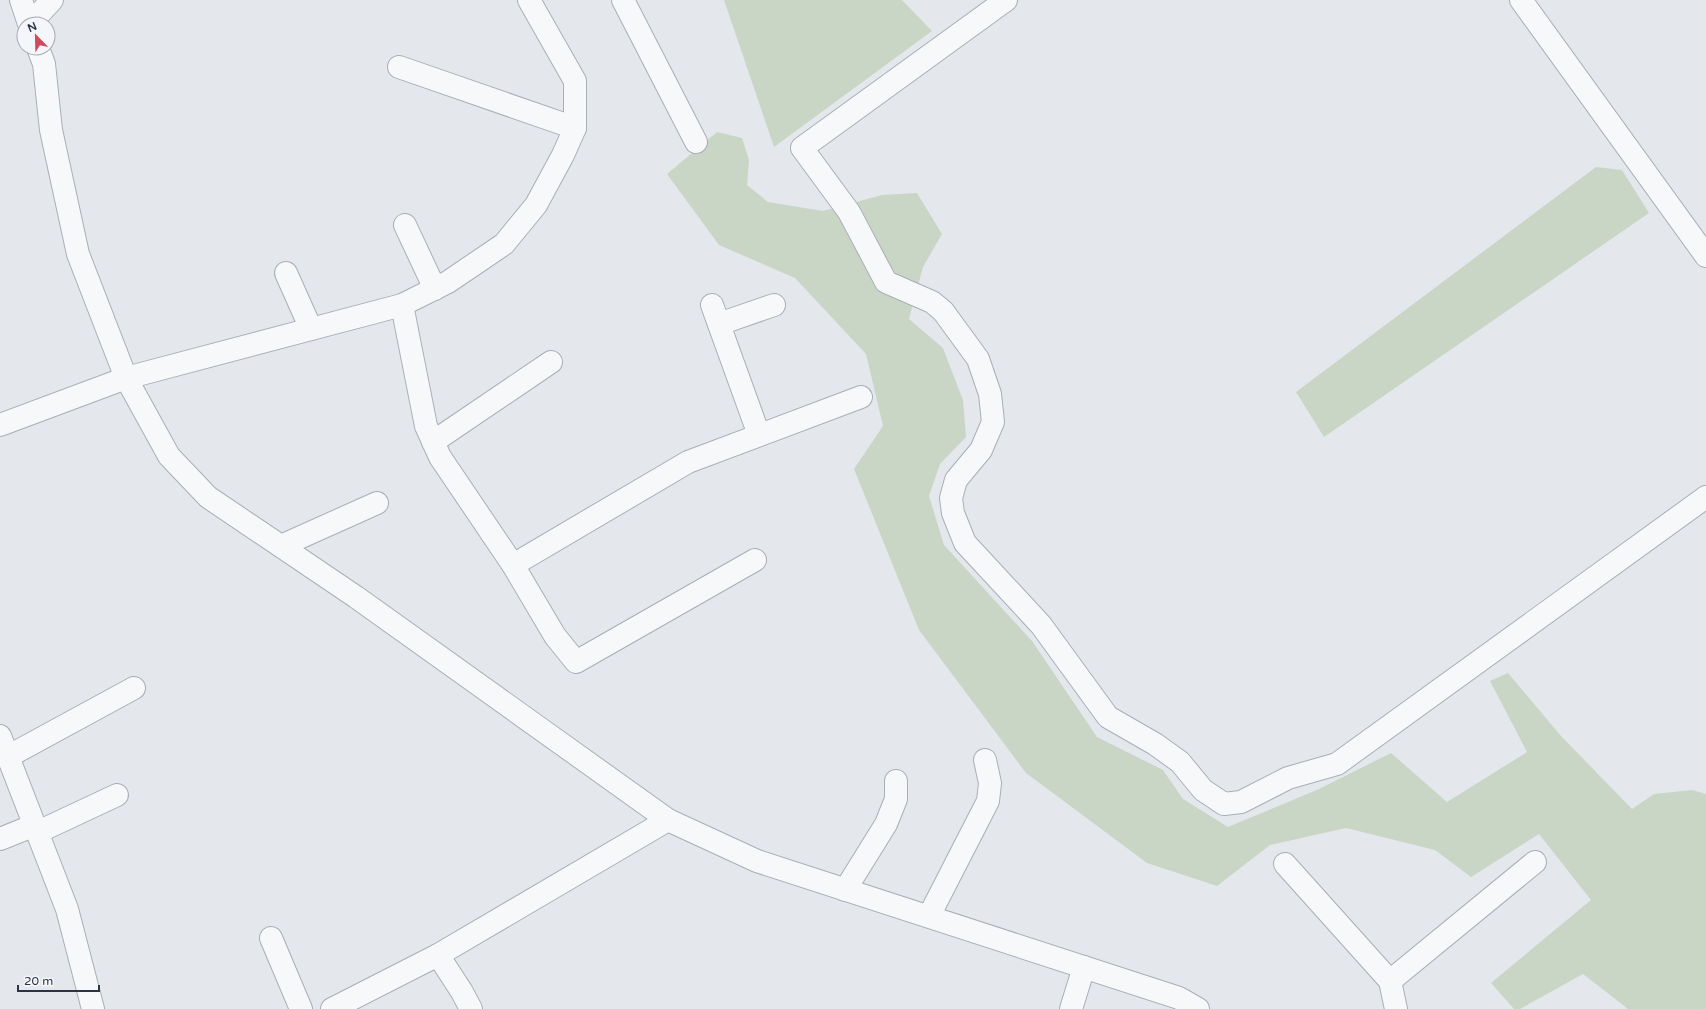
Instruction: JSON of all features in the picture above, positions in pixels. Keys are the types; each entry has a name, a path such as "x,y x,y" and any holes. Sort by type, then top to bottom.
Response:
{"street":[{"path":"21,0 27,16"},
{"path":"37,16 52,0"},
{"path":"0,425 126,378 402,305 448,282 504,244 536,205 563,155 575,128 575,81 529,0"},
{"path":"623,0 696,142"},
{"path":"1006,0 802,148 849,212 886,282 932,302 943,311 978,359 990,394 993,422 981,450 956,480 951,498 953,513 965,542 1041,625 1108,717 1180,762 1203,790 1224,804 1242,802 1288,778 1337,764 1706,497"},
{"path":"1521,0 1706,256"},
{"path":"41,56 44,64 51,130 78,254 126,378 169,456 208,497 356,597 668,820 757,861 1179,998 1198,1009"},
{"path":"399,67 575,128"},
{"path":"405,225 435,289"},
{"path":"286,272 311,329"},
{"path":"402,305 426,426 440,457 513,565 555,636 576,662 756,560"},
{"path":"759,435 716,314 774,305"},
{"path":"433,442 551,362"},
{"path":"513,565 688,462 861,397"},
{"path":"281,546 377,503"},
{"path":"9,756 134,688"},
{"path":"0,736 67,909 93,1009"},
{"path":"929,916 988,801 990,783 985,760"},
{"path":"845,890 886,824 896,799 896,781"},
{"path":"0,838 36,828 117,795"},
{"path":"332,1009 438,955 668,820"},
{"path":"1390,981 1535,862"},
{"path":"1285,864 1390,981 1396,1009"},
{"path":"271,938 300,1009"},
{"path":"438,955 471,1009"},
{"path":"1071,1009 1084,967"}],"green space":[{"path":"724,0 902,0 932,31 774,147"},
{"path":"717,132 742,138 749,160 747,185 768,202 823,211 882,195 917,193 942,234 923,267 909,319 943,348 963,400 966,437 940,464 929,496 944,545 1032,641 1097,737 1163,770 1183,799 1228,827 1319,789 1391,753 1447,802 1527,752 1490,681 1508,673 1561,736 1632,809 1654,794 1692,790 1706,794 1706,1009 1628,1009 1583,974 1520,1009 1514,1009 1491,983 1591,900 1539,834 1471,877 1435,850 1346,828 1270,845 1217,886 1147,863 1026,773 919,630 854,469 883,426 866,354 795,278 719,245 667,174"},
{"path":"1596,167 1622,170 1649,213 1324,437 1296,392"}]}
